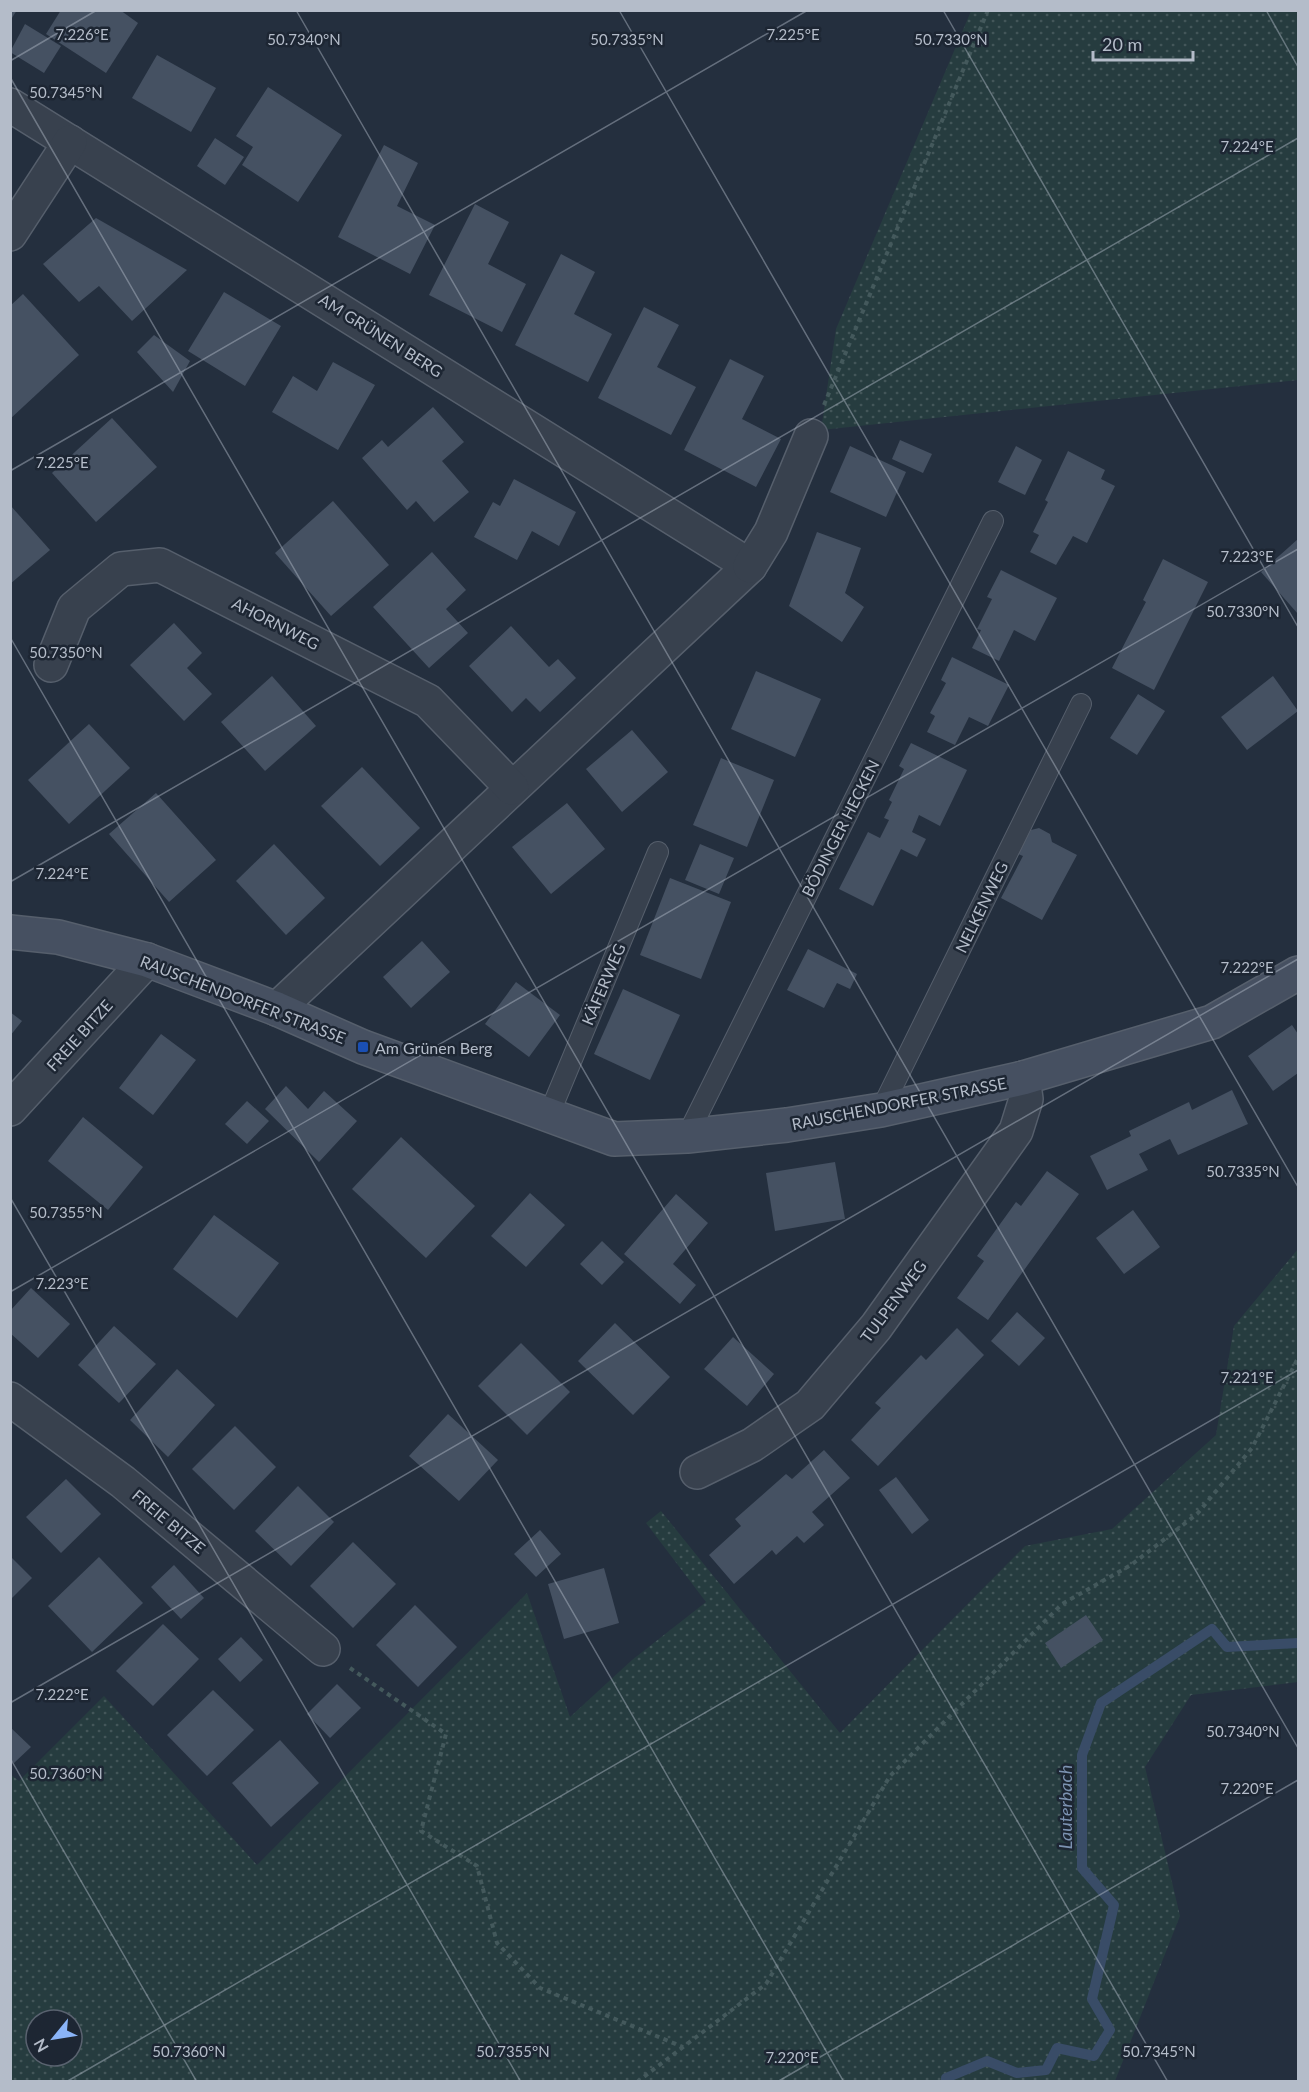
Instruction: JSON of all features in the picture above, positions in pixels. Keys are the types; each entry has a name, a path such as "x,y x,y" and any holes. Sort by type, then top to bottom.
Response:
{"street":[{"name":"AM GRÜNEN BERG","path":"10,105 750,566"},
{"path":"10,234 70,142"},
{"path":"277,1009 750,566 771,532 811,436"},
{"name":"AHORNWEG","path":"51,664 74,608 121,569 160,565 428,701 512,788"},
{"name":"RAUSCHENDORFER STRASSE","path":"10,932 58,937 147,960 277,1009 363,1047 548,1117 614,1139 687,1136 787,1125 881,1110 1023,1078 1212,1022 1299,973"},
{"name":"FREIE BITZE","path":"10,1109 147,960"},
{"name":"TULPENWEG","path":"697,1472 752,1445 810,1406 876,1327 1016,1131 1026,1099 1023,1078"},
{"name":"FREIE BITZE","path":"10,1399 123,1482 323,1648"}],"lane":[{"name":"BÖDINGER HECKEN","path":"687,1136 993,521"},
{"name":"NELKENWEG","path":"881,1110 1081,704"},
{"name":"KÄFERWEG","path":"548,1117 658,852"}],"path":[{"path":"811,436 988,10"},
{"path":"637,2082 766,1984 890,1776 1062,1604 1131,1565 1197,1514 1252,1448 1299,1358"},
{"path":"323,1648 446,1734 421,1832 477,1866 497,1943 540,1988 683,2047"}],"green space":[{"path":"971,11 1298,11 1298,380 821,430 836,329"},
{"path":"1298,1249 1298,1682 1191,1695 1145,1767 1180,1916 1115,2081 11,2081 10,1774 19,1781 104,1696 257,1865 527,1593 570,1717 632,1660 706,1602 646,1523 661,1511 840,1733 1025,1546 1112,1529 1216,1435 1234,1326"}],"building":[{"path":"10,10 17,10 10,21"},
{"path":"61,10 120,10 138,23 106,73 46,34"},
{"path":"25,24 61,46 44,73 10,52"},
{"path":"157,55 216,88 191,132 132,98"},
{"path":"268,87 342,135 298,202 242,165 253,147 236,136"},
{"path":"215,138 244,157 225,185 197,166"},
{"path":"384,145 418,163 397,206 435,225 410,274 338,237"},
{"path":"475,204 509,222 488,264 526,284 502,332 429,295"},
{"path":"96,218 187,270 132,321 99,286 79,302 43,264"},
{"path":"561,254 595,272 574,314 612,334 588,382 515,345"},
{"path":"224,292 281,326 245,386 188,351"},
{"path":"23,294 79,355 10,419 10,306"},
{"path":"644,307 679,325 657,367 696,387 671,435 598,398"},
{"path":"154,335 190,361 173,392 137,352"},
{"path":"730,359 764,376 742,419 781,439 756,487 684,450"},
{"path":"333,362 375,385 338,450 272,412 293,376 317,391"},
{"path":"433,407 464,442 442,461 469,492 434,522 416,501 407,510 362,458 382,440 388,447"},
{"path":"112,418 157,467 96,522 52,473"},
{"path":"900,440 932,454 923,473 892,459"},
{"path":"850,446 906,472 886,517 830,492"},
{"path":"1016,446 1042,460 1025,495 998,482"},
{"path":"1068,451 1105,470 1101,479 1115,486 1087,543 1073,536 1056,565 1030,552 1039,535 1033,532 1048,502 1045,500"},
{"path":"514,479 576,512 559,546 532,531 517,560 474,537 493,502 500,506"},
{"path":"333,501 389,565 331,616 275,553"},
{"path":"10,505 50,550 10,584"},
{"path":"817,532 861,548 845,593 864,607 842,642 789,606"},
{"path":"1298,539 1298,614 1261,572"},
{"path":"432,552 466,590 446,609 468,633 429,668 373,607"},
{"path":"1163,559 1208,582 1154,690 1112,668 1146,602 1143,600"},
{"path":"1001,570 1057,598 1035,641 1014,630 999,661 972,648 981,630 977,629 992,599 987,597"},
{"path":"174,623 202,653 187,668 212,694 184,721 130,665"},
{"path":"511,626 549,667 558,659 576,678 540,712 526,698 512,712 469,666"},
{"path":"952,657 1009,685 988,726 969,717 955,745 927,732 935,716 930,713 946,683 941,680"},
{"path":"756,671 821,699 795,757 731,729"},
{"path":"272,676 316,726 265,771 221,722"},
{"path":"1273,676 1298,711 1247,750 1221,717"},
{"path":"1138,694 1165,711 1137,755 1110,738"},
{"path":"89,724 130,768 69,824 28,780"},
{"path":"632,730 668,772 622,812 586,769"},
{"path":"911,743 967,770 940,826 919,815 912,832 926,839 917,857 901,849 873,906 839,889 868,832 880,838 889,820 884,818 892,802 889,800 904,769 899,766"},
{"path":"721,758 774,780 747,847 693,825"},
{"path":"362,767 420,828 380,866 321,806"},
{"path":"156,793 216,860 169,902 109,834"},
{"path":"567,803 605,849 551,894 512,847"},
{"path":"1039,828 1050,834 1052,842 1077,855 1042,920 1001,898 1023,856 1018,854 1031,830"},
{"path":"274,844 325,898 286,935 236,881"},
{"path":"700,844 734,858 719,894 685,880"},
{"path":"670,878 731,902 701,979 640,955"},
{"path":"422,941 450,972 411,1008 383,977"},
{"path":"808,949 857,974 850,989 837,983 824,1008 787,990"},
{"path":"516,982 560,1015 529,1057 485,1024"},
{"path":"623,989 680,1015 650,1080 594,1054"},
{"path":"10,1012 22,1021 10,1036"},
{"path":"1292,1025 1298,1034 1298,1073 1273,1091 1248,1056"},
{"path":"161,1034 196,1060 153,1115 119,1088"},
{"path":"286,1086 308,1109 324,1091 357,1121 319,1162 265,1109"},
{"path":"1232,1090 1248,1124 1178,1155 1170,1139 1139,1154 1148,1170 1107,1190 1090,1156 1131,1136 1129,1131 1189,1102 1192,1110"},
{"path":"247,1101 269,1121 247,1144 225,1124"},
{"path":"83,1117 143,1167 108,1210 48,1161"},
{"path":"401,1137 475,1206 426,1258 352,1189"},
{"path":"835,1162 845,1219 775,1231 766,1173"},
{"path":"1047,1171 1079,1194 988,1320 957,1298 984,1261 977,1256 1016,1202 1021,1206"},
{"path":"530,1193 565,1225 526,1267 491,1236"},
{"path":"676,1194 708,1223 673,1264 696,1285 680,1304 624,1254"},
{"path":"1133,1210 1160,1247 1124,1274 1096,1238"},
{"path":"214,1215 279,1263 237,1318 173,1269"},
{"path":"602,1241 624,1262 602,1285 580,1264"},
{"path":"31,1288 70,1324 38,1358 10,1333 10,1311"},
{"path":"1017,1312 1045,1338 1019,1366 991,1341"},
{"path":"615,1323 670,1377 633,1415 578,1361"},
{"path":"114,1326 156,1364 119,1403 78,1365"},
{"path":"957,1328 984,1355 878,1466 851,1440 881,1408 875,1403 921,1355 926,1360"},
{"path":"733,1337 774,1374 747,1406 704,1369"},
{"path":"521,1343 570,1392 527,1435 478,1386"},
{"path":"177,1369 215,1405 168,1457 130,1420"},
{"path":"448,1414 498,1460 459,1501 409,1456"},
{"path":"235,1426 276,1467 234,1510 192,1469"},
{"path":"824,1450 850,1478 812,1512 824,1525 804,1543 797,1536 776,1555 772,1550 734,1584 709,1555 741,1526 735,1519 786,1474 792,1479"},
{"path":"896,1477 929,1520 912,1534 879,1490"},
{"path":"66,1479 101,1514 61,1553 26,1517"},
{"path":"298,1486 334,1522 291,1566 255,1531"},
{"path":"540,1530 561,1554 536,1577 514,1554"},
{"path":"353,1542 396,1584 353,1628 310,1586"},
{"path":"10,1556 32,1578 10,1600"},
{"path":"99,1557 143,1603 92,1652 48,1606"},
{"path":"174,1565 204,1598 181,1619 151,1587"},
{"path":"604,1568 619,1623 564,1639 548,1584"},
{"path":"415,1605 457,1647 418,1687 376,1645"},
{"path":"1086,1615 1103,1640 1061,1668 1045,1643"},
{"path":"163,1624 199,1659 153,1706 116,1671"},
{"path":"241,1637 263,1660 240,1682 218,1659"},
{"path":"337,1684 361,1708 330,1738 307,1714"},
{"path":"213,1690 254,1730 207,1776 167,1735"},
{"path":"10,1727 31,1747 14,1763 10,1759"},
{"path":"280,1740 319,1783 271,1827 232,1783"}],"waterway":[{"name":"Lauterbach","path":"946,2082 946,2078 987,2061 1017,2073 1046,2070 1057,2048 1094,2056 1110,2030 1092,1999 1114,1905 1082,1868 1082,1755 1101,1703 1212,1629 1227,1647 1298,1643"}],"place":[{"name":"Am Grünen Berg","path":"363,1047"}]}
